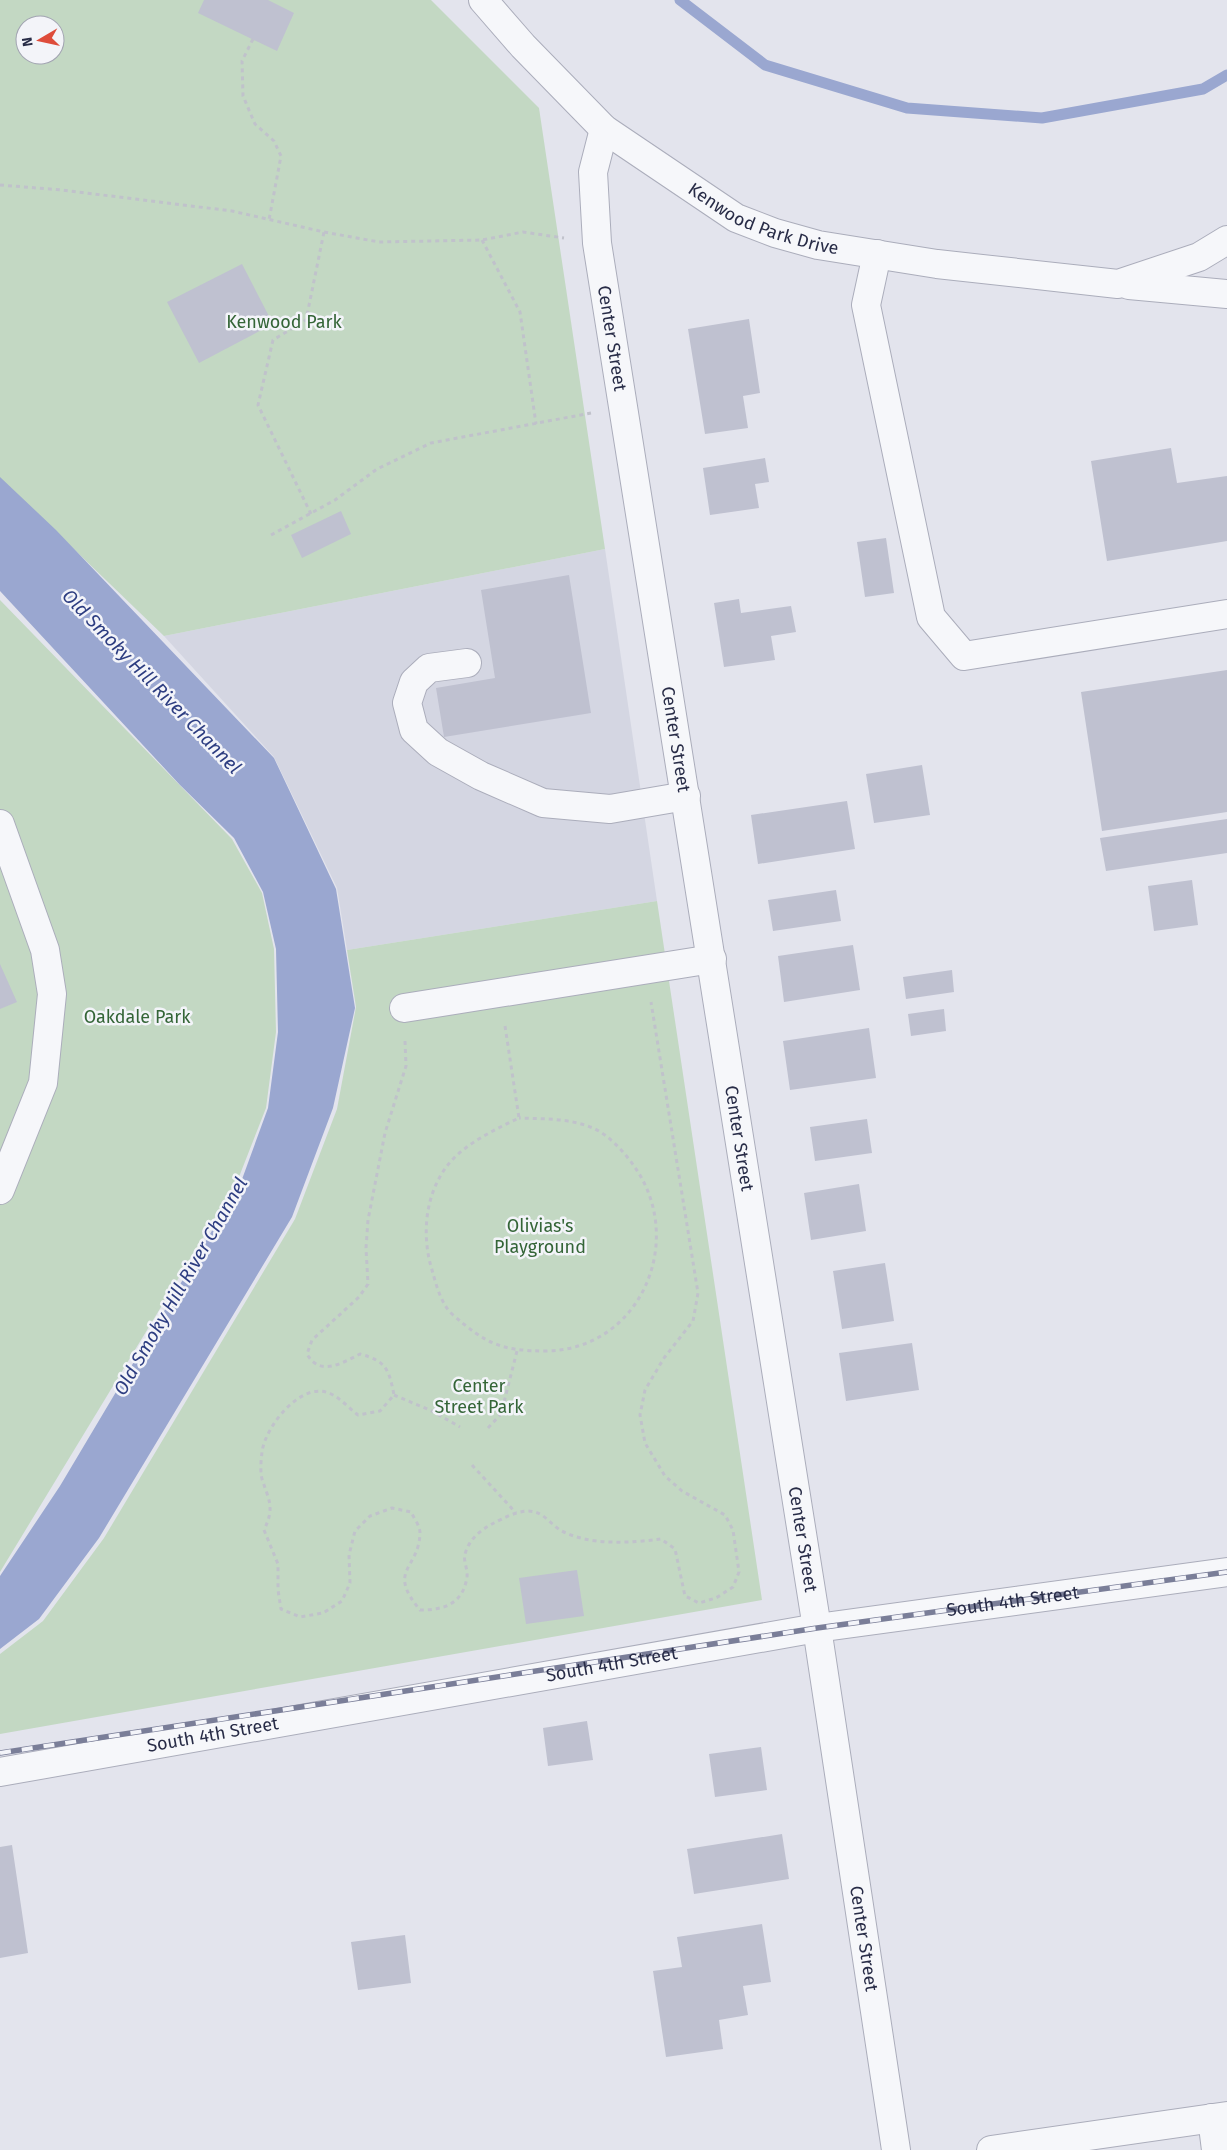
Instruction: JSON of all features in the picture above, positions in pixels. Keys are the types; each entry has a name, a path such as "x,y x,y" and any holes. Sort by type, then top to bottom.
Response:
{"street":[{"name":"Kenwood Park Drive","path":"484,0 530,53 604,129 736,218 775,233 818,245 937,264 1227,294"},
{"name":"Center Street","path":"604,129 593,172 597,243 817,1628 896,2150"},
{"name":"Kenwood Park Drive","path":"1118,284 1199,257 1227,240"},
{"path":"877,254 866,305 929,608 931,617 964,656 1227,614"},
{"path":"467,663 429,668 414,682 408,703 414,730 438,752 481,776 543,803 610,809 686,796"},
{"path":"0,824 45,950 52,994 43,1083 0,1190"},
{"path":"404,1008 712,959"},
{"name":"South 4th Street","path":"0,1772 817,1628 1227,1572"},
{"path":"991,2150 1219,2117 1216,2150"}],"path":[{"path":"253,39 242,61 243,96 255,124 274,140 281,156 269,220"},
{"path":"0,185 62,190 232,211 324,232 379,242 482,240 523,232 597,243"},
{"path":"311,514 258,405 273,340 306,320 324,232"},
{"path":"482,240 520,312 536,424"},
{"path":"271,535 335,500 378,469 431,444 623,407"},
{"path":"394,1395 380,1411 358,1415 330,1393 310,1392 286,1406 272,1427 262,1450 262,1477 270,1500 270,1516 264,1530 278,1564 278,1590 281,1609 300,1617 323,1613 342,1601 350,1582 349,1555 355,1531 370,1516 392,1508 411,1512 420,1531 417,1548 405,1570 406,1593 420,1610 442,1610 461,1597 467,1576 464,1556 471,1538 489,1526 516,1513 536,1512 561,1531 600,1542 629,1543 661,1539 675,1549 685,1596 699,1603 716,1598 733,1587 739,1572 733,1530 725,1515 682,1491 665,1476 644,1443 640,1415 645,1390 664,1358 693,1321 698,1293 646,969"},
{"path":"500,992 519,1118"},
{"path":"394,1395 391,1377 379,1360 360,1354 339,1364 323,1368 312,1362 308,1354 312,1340 359,1297 368,1284 366,1248 368,1220 385,1133 406,1066 404,1008"},
{"path":"519,1118 560,1119 594,1129 624,1152 646,1183 657,1219 656,1257 644,1292 624,1319 598,1338 567,1350 517,1351 494,1344 473,1332 449,1312 436,1286 427,1254 425,1221 435,1186 457,1155 488,1133 519,1118"},
{"path":"488,1428 501,1414 517,1351"},
{"path":"394,1395 432,1411 460,1427"},
{"path":"472,1465 516,1513"}],"shaded area":[{"path":"605,549 657,901 347,950 337,888 274,757 164,636"}],"green space":[{"name":"Kenwood Park","path":"0,0 431,0 539,108 605,549 164,636 0,478"},
{"name":"Oakdale Park","path":"0,600 232,839 262,893 274,949 276,1032 266,1108 237,1182 0,1572"},
{"name":"Center Street Park","path":"657,901 762,1600 0,1734 0,1654 43,1621 104,1538 295,1219 337,1109 356,1007 347,950"}],"water":[{"path":"0,477 56,530 274,758 336,889 355,1008 333,1108 292,1217 99,1538 39,1619 0,1649 0,1576 60,1486 241,1182 268,1108 278,1032 276,949 263,892 234,838 180,785 0,591"}],"building":[{"path":"204,0 268,0 294,13 277,51 198,13"},
{"path":"242,264 273,324 199,363 167,302"},
{"path":"749,319 760,393 743,396 748,428 705,434 688,329"},
{"path":"1171,448 1177,483 1227,476 1227,541 1107,561 1091,461"},
{"path":"765,458 769,482 755,484 759,508 710,515 703,468"},
{"path":"341,511 351,534 302,558 291,535"},
{"path":"886,538 894,593 865,597 857,542"},
{"path":"569,575 591,713 444,737 436,688 495,678 481,590"},
{"path":"739,599 741,613 791,606 796,632 771,636 775,660 724,667 714,603"},
{"path":"1227,670 1227,812 1102,831 1081,692"},
{"path":"922,765 930,815 874,823 866,774"},
{"path":"847,801 855,849 758,864 751,815"},
{"path":"1227,819 1227,853 1106,871 1100,838"},
{"path":"1192,880 1198,925 1154,931 1148,886"},
{"path":"836,890 841,921 773,931 768,900"},
{"path":"853,945 860,990 784,1002 778,956"},
{"path":"0,964 17,1002 0,1009"},
{"path":"952,970 954,992 906,999 903,977"},
{"path":"944,1009 946,1031 911,1036 908,1014"},
{"path":"869,1028 876,1078 790,1090 783,1041"},
{"path":"867,1119 872,1153 815,1161 810,1127"},
{"path":"859,1184 866,1231 811,1240 804,1193"},
{"path":"885,1263 894,1321 842,1329 833,1271"},
{"path":"912,1343 919,1390 846,1401 839,1353"},
{"path":"577,1570 584,1616 526,1624 519,1578"},
{"path":"587,1721 593,1760 548,1766 543,1728"},
{"path":"761,1747 767,1790 715,1797 709,1754"},
{"path":"782,1834 789,1879 694,1894 687,1849"},
{"path":"12,1845 28,1953 0,1958 0,1847"},
{"path":"762,1924 771,1982 743,1986 748,2015 719,2020 723,2049 666,2057 653,1971 682,1967 677,1937"},
{"path":"405,1935 411,1983 358,1990 351,1942"}],"waterway":[{"name":"Old Smoky Hill River Channel","path":"680,0 765,65 907,108 1042,118 1203,89 1227,75"}],"railway":[{"path":"0,1753 817,1628 1227,1572"}],"park label":[{"name":"Olivias's Playground","path":"540,1236"}]}
